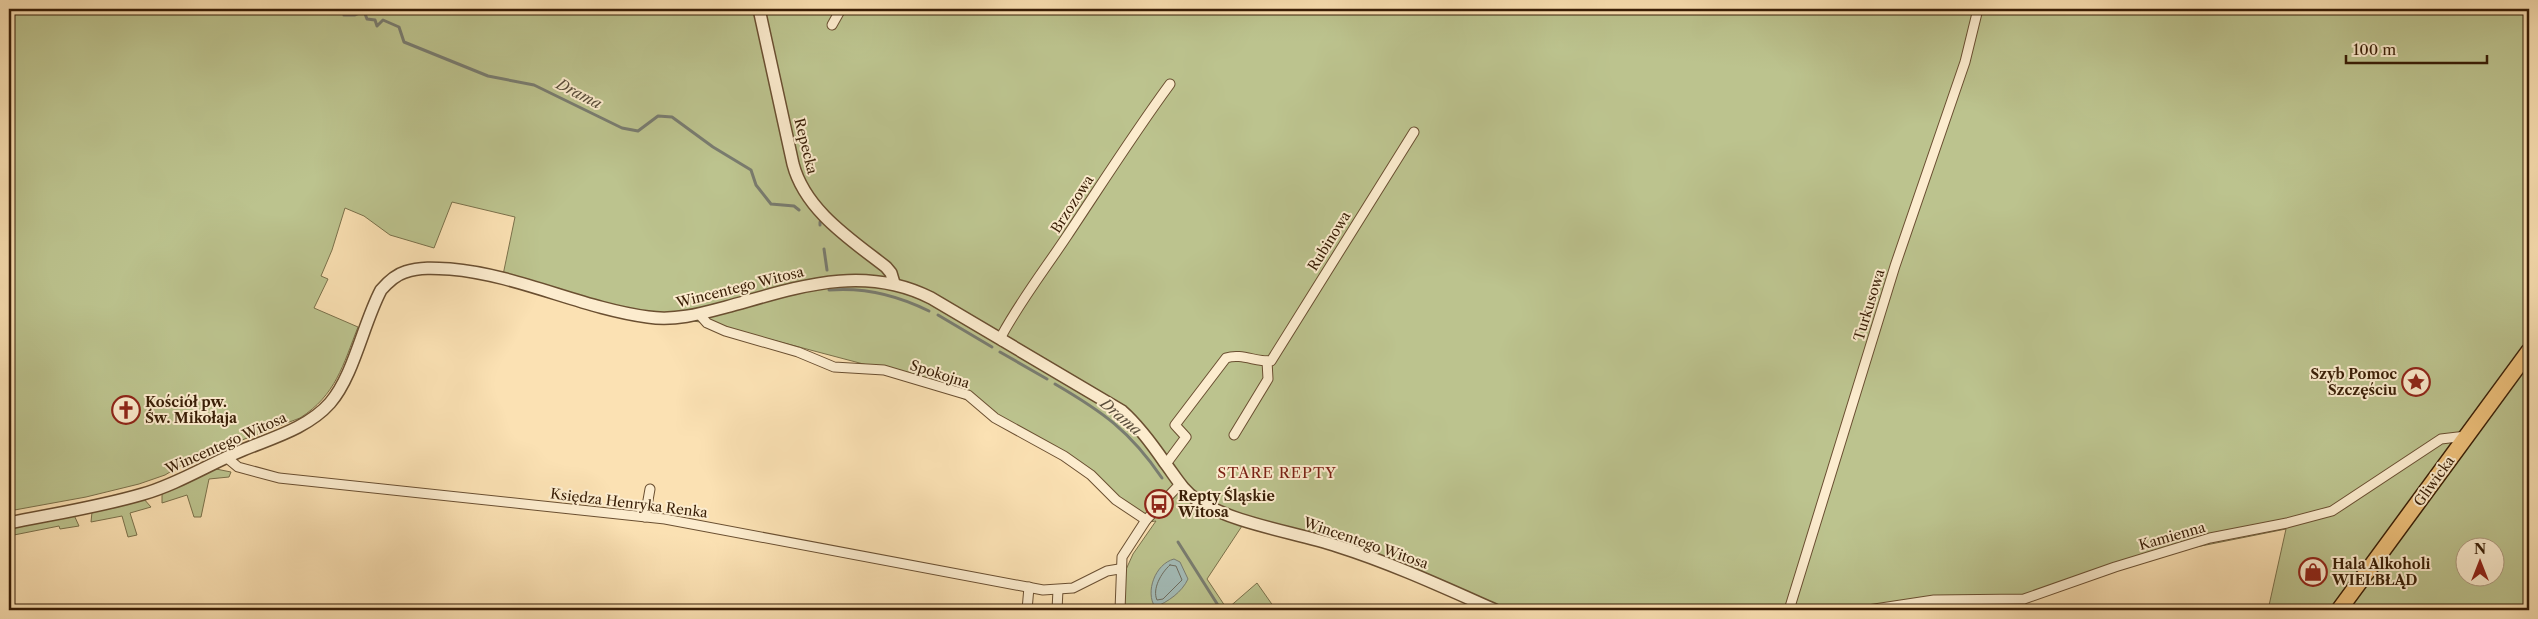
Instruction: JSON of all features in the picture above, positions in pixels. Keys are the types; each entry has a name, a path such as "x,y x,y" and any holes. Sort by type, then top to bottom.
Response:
{"main road":[{"name":"Gliwicka","path":"2339,610 2529,351"}],"street":[{"name":"Repecka","path":"759,9 793,164 801,187 806,197 836,227 886,267 891,273 894,283"},
{"path":"832,25 841,9"},
{"name":"Turkusowa","path":"1789,610 1895,266 1965,62 1978,9"},
{"name":"Brzozowa","path":"1002,341 1002,335 1020,302 1062,244 1140,124 1170,84"},
{"name":"Rubinowa","path":"1267,361 1272,361 1414,132"},
{"name":"Wincentego Witosa","path":"9,523 143,494 166,486 226,457 300,426 328,405 343,383 381,290 391,279 406,272 424,268 472,272 548,290 627,314 666,318 699,314 805,286 839,281 872,280 912,288 1122,411 1143,433 1180,484 1191,495 1210,507 1233,516 1338,546 1424,579 1495,610"},
{"name":"Spokojna","path":"699,314 707,323 725,331 798,352 834,367 884,370 968,395 995,418 1064,456 1091,475 1116,500 1146,520"},
{"path":"1166,464 1186,438 1175,425 1226,358 1233,356 1267,361 1268,379 1234,436"},
{"name":"Kamienna","path":"1868,610 1934,600 2024,599 2116,567 2210,538 2287,523 2332,511 2441,439 2467,436"},
{"name":"Księdza Henryka Renka","path":"226,457 238,467 279,478 704,525 1029,588 1058,590 1073,588 1107,571 1120,570"},
{"path":"1120,610 1120,570 1122,557 1127,546 1146,520 1180,484"},
{"path":"645,517 650,490"},
{"path":"1027,610 1029,588"},
{"path":"1057,610 1058,590"}],"green space":[{"path":"9,9 2529,9 2529,610 2268,610 2286,529 2176,551 2034,598 1927,603 1865,610 1502,610 1388,561 1231,511 1209,514 1242,526 1207,579 1227,609 1257,583 1276,610 1124,610 1124,574 1133,554 1156,521 1148,522 1051,449 974,403 905,375 712,324 638,312 503,275 515,217 452,202 434,248 390,235 364,216 345,208 332,250 321,276 328,279 314,308 358,327 337,378 322,399 312,409 300,418 192,459 165,475 139,484 86,497 9,511"},
{"path":"216,469 231,472 229,477 209,479 201,517 194,517 187,495 162,503 162,492 208,470"},
{"path":"143,498 151,507 130,513 137,535 128,537 122,516 91,522 92,512"},
{"path":"74,515 79,526 60,529 59,526 9,536 9,529"}],"water":[{"path":"1174,559 1180,562 1188,579 1174,596 1155,607 1151,594 1154,579 1162,566"}],"waterway":[{"name":"Drama","path":"345,9 344,15 355,15 364,11 367,19 375,20 377,26 383,20 399,27 404,42 488,76 534,85 622,128 638,131 658,116 672,117 713,147 751,170 756,185 771,204 794,206 799,210"},
{"name":"Drama","path":"824,249 827,270"},
{"name":"Drama","path":"829,290 842,289 880,293 929,311"},
{"name":"Drama","path":"938,315 992,347"},
{"name":"Drama","path":"1000,352 1047,379"},
{"name":"Drama","path":"1055,384 1102,414 1127,435 1139,447 1162,478"},
{"name":"Drama","path":"1178,542 1221,610"}],"place":[{"name":"Szyb Pomoc Szczęściu","path":"2416,382"},
{"name":"Kościół pw. Św. Mikołaja","path":"126,410"},
{"name":"Repty Śląskie Witosa","path":"1159,504"},
{"name":"Hala Alkoholi WIELBŁĄD","path":"2313,572"}],"district":[{"name":"STARE REPTY","path":"1277,473"}]}
